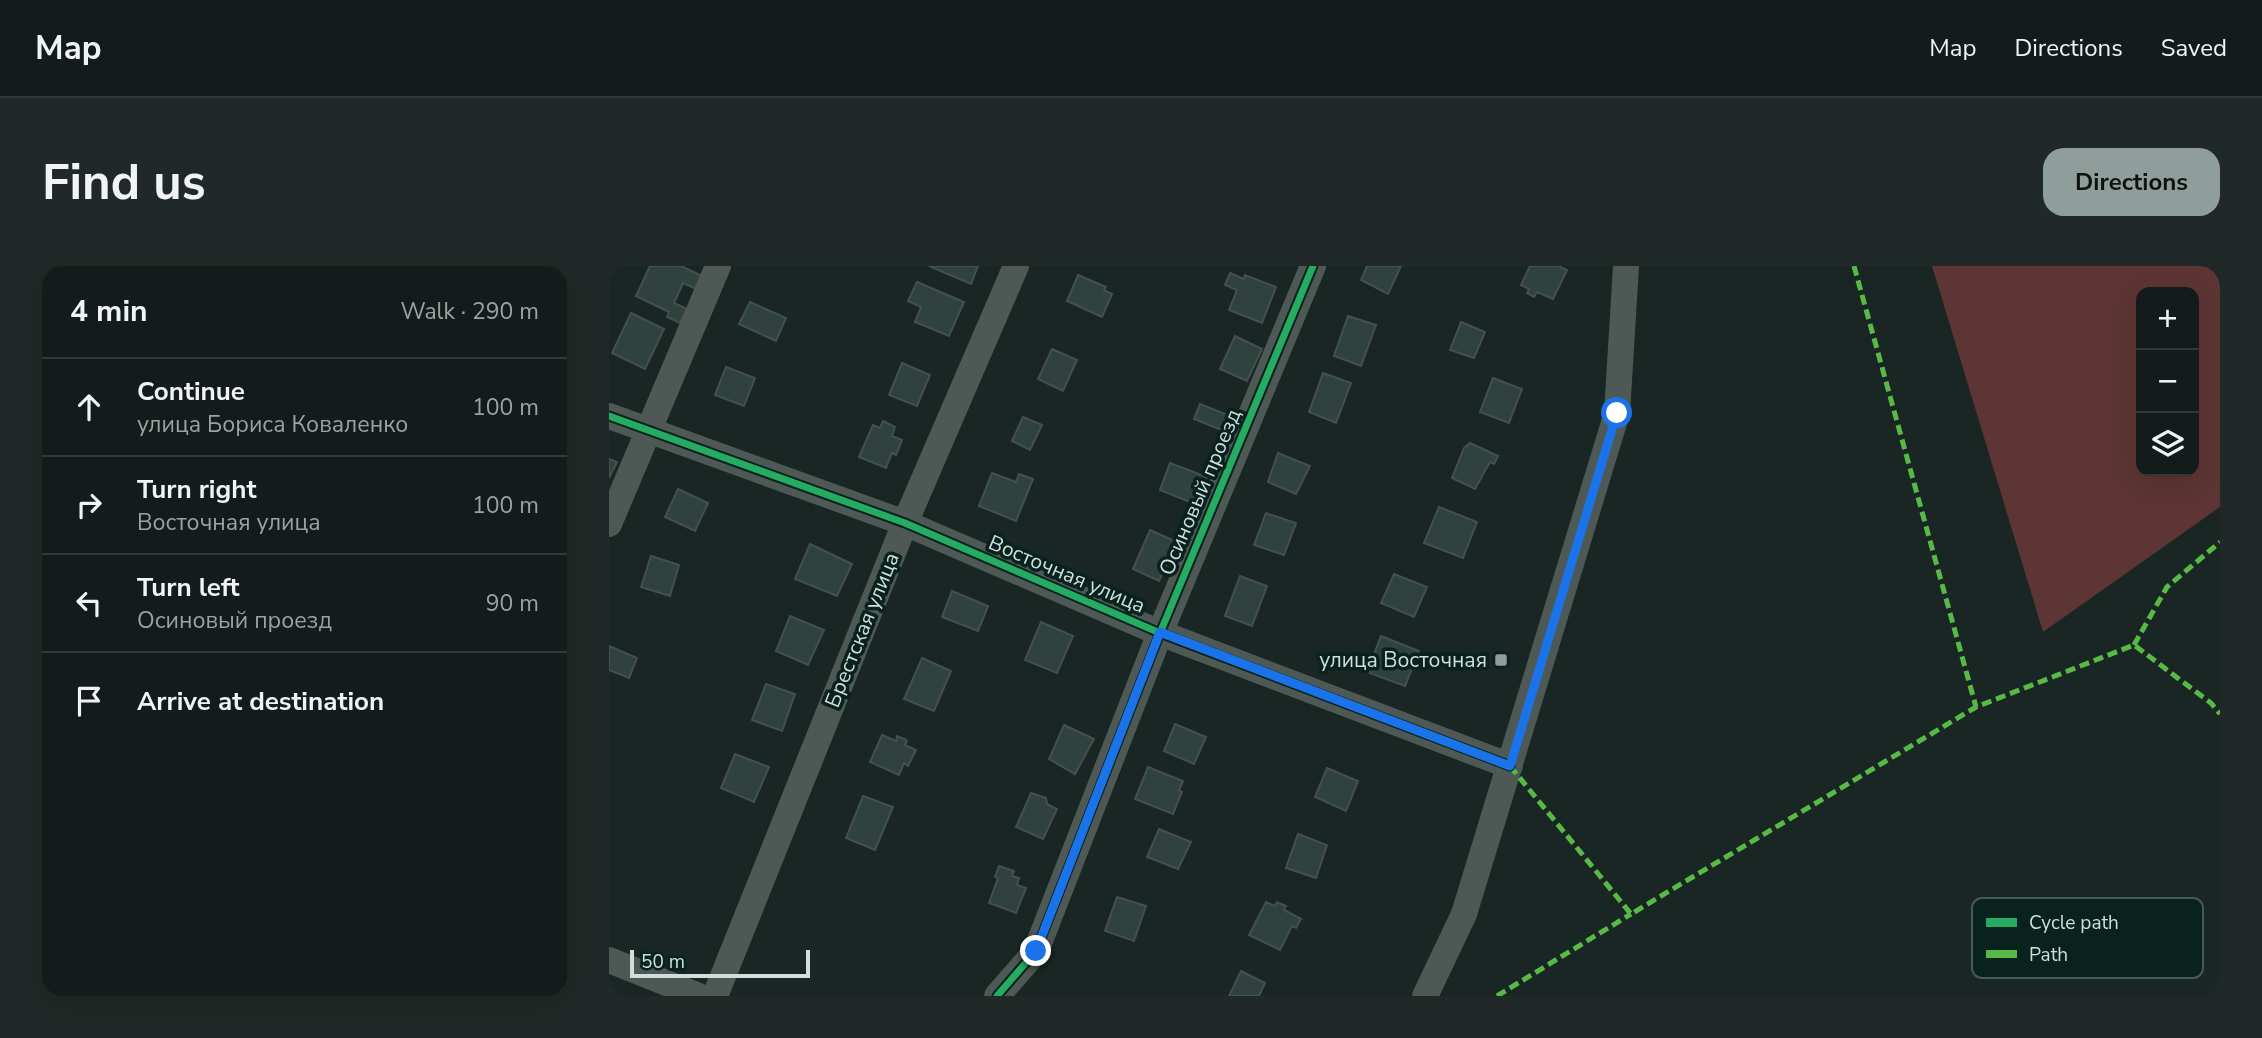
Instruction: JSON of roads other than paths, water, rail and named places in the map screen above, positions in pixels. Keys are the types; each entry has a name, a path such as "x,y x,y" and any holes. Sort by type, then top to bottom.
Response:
{"street":[{"path":"609,524 718,266"},
{"name":"Брестская улица","path":"715,996 905,523 1016,266"},
{"name":"Осиновый проезд","path":"997,996 1036,951 1160,632 1313,266"},
{"path":"1425,996 1464,914 1617,413 1626,266"},
{"name":"Восточная улица","path":"609,416 647,432 905,523 1160,632 1510,766"},
{"path":"609,960 699,996"}],"place":[{"name":"улица Восточная","path":"1501,660"}]}
